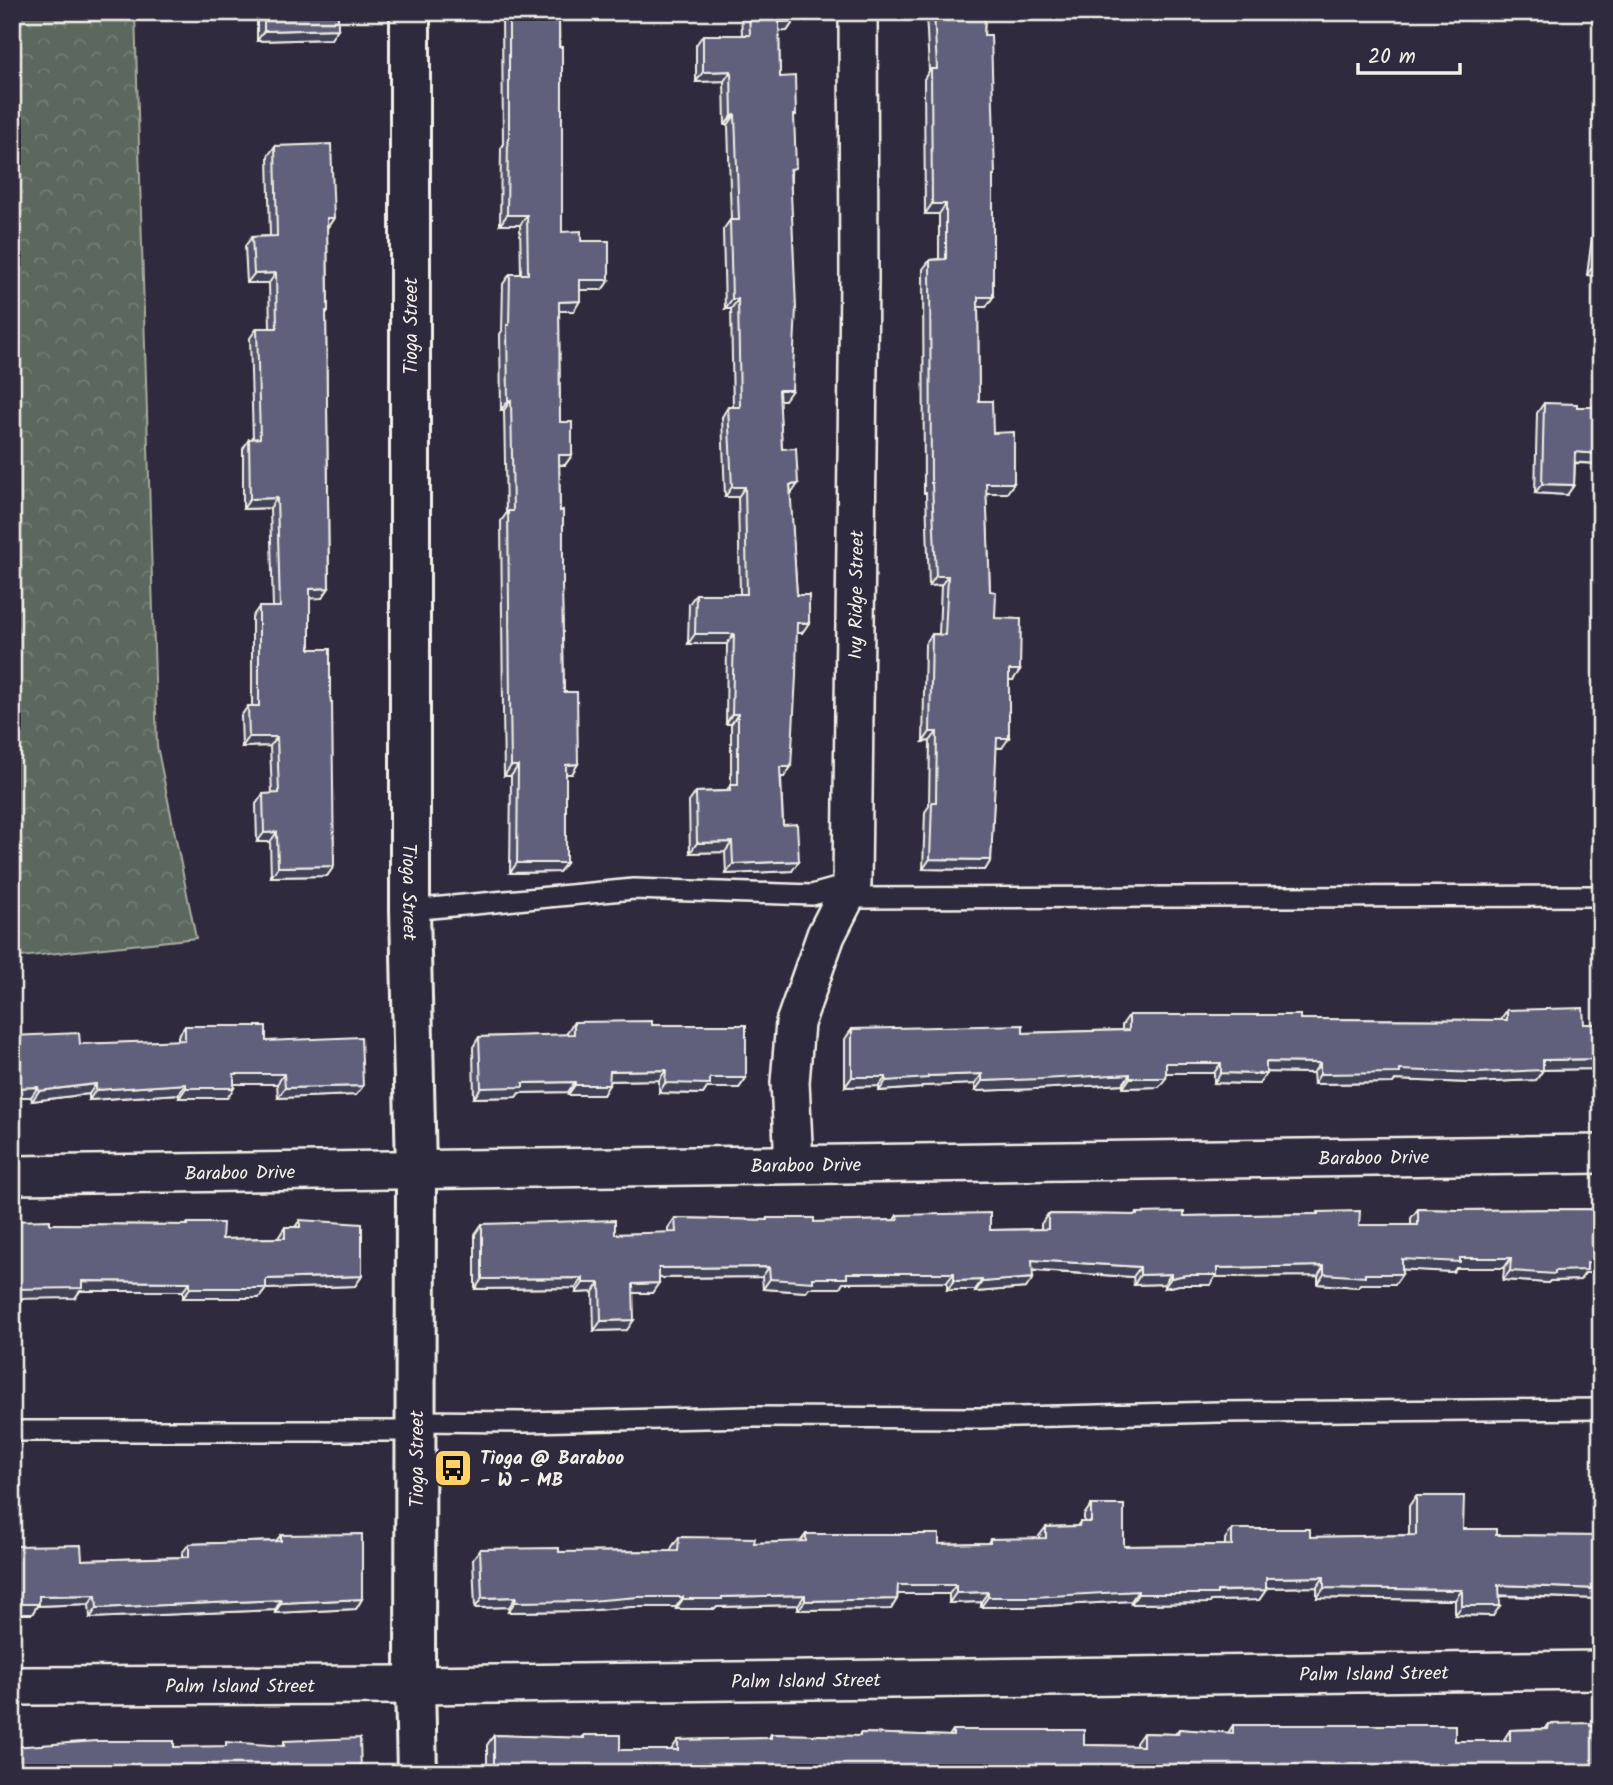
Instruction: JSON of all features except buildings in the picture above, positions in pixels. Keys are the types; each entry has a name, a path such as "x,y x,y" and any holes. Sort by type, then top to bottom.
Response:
{"street":[{"name":"Tioga Street","path":"410,12 410,910 416,1169 417,1773"},
{"name":"Ivy Ridge Street","path":"794,1164 790,1082 795,1023 826,935 849,891 859,280 858,12"},
{"name":"Baraboo Drive","path":"12,1175 1601,1154"},
{"name":"Palm Island Street","path":"12,1686 415,1685 1601,1670"}],"lane":[{"path":"410,910 634,889 812,895 849,891 1601,896"},
{"path":"12,1431 416,1426 752,1417 981,1419 1219,1412 1601,1409"}],"green space":[{"path":"12,12 135,12 157,746 196,938 12,958"}],"place":[{"name":"Tioga @ Baraboo - W - MB","path":"453,1468"}]}
